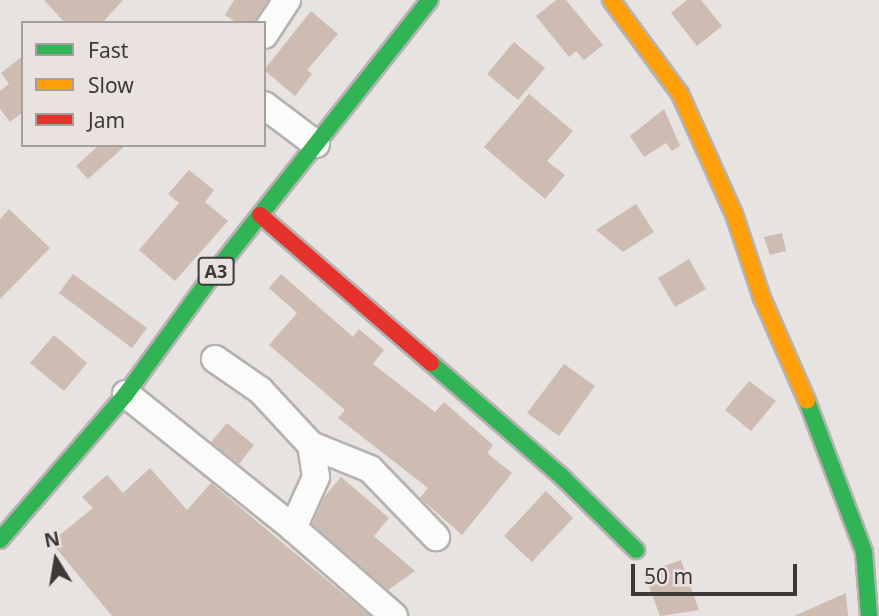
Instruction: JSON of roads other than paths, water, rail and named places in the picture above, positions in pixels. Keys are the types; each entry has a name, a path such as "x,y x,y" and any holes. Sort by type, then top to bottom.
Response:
{"main road":[{"name":"A3","path":"0,540 126,394 260,215 430,0"},
{"path":"611,0 680,94 734,214 762,298 834,463 864,552 869,616"},
{"path":"260,215 562,477 636,550"}],"street":[{"path":"266,32 287,0"},
{"path":"266,106 316,144"},
{"path":"215,359 260,390 311,445 370,469 436,537"},
{"path":"126,394 293,528 394,616"},
{"path":"293,528 316,477 311,445"}]}
